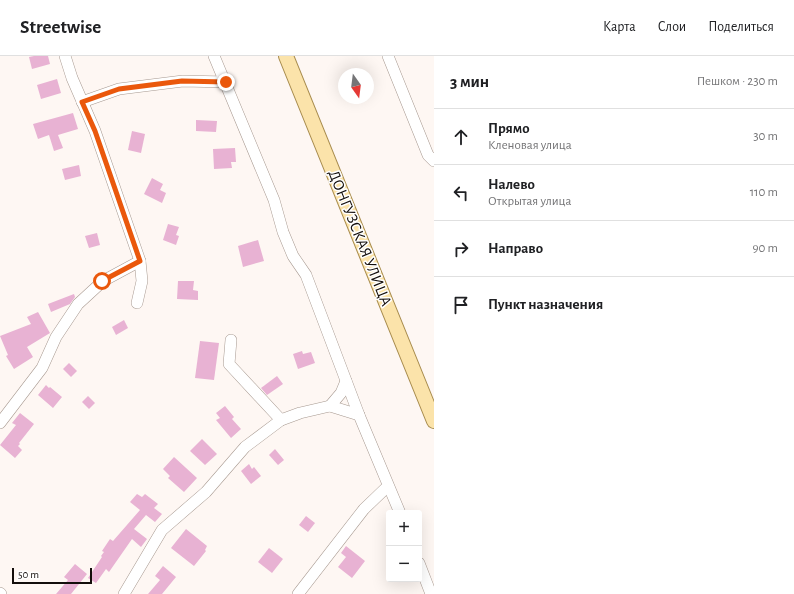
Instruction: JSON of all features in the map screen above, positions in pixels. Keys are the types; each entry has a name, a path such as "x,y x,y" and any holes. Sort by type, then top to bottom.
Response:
{"main road":[{"name":"ДОНГУЗСКАЯ УЛИЦА","path":"286,56 434,421"}],"street":[{"path":"65,56 72,78 95,131 140,261 142,282 137,303"},
{"path":"214,56 274,200 283,232 293,256 306,275 359,415 399,510"},
{"path":"388,56 428,155 434,161"},
{"path":"82,102 119,89 182,81 226,82"},
{"path":"0,423 42,368 56,337 78,304 102,281 140,261"},
{"path":"231,340 229,364 281,420"},
{"path":"330,406 341,393 346,380"},
{"path":"124,594 162,530 206,492 245,447 281,420 300,413 330,406 359,415"},
{"path":"298,594 364,509 388,486"},
{"path":"422,571 430,594"}],"building":[{"path":"48,56 50,64 32,69 29,57"},
{"path":"57,79 61,93 41,99 37,85"},
{"path":"73,113 78,129 58,135 63,148 54,151 49,135 38,139 33,124"},
{"path":"196,120 217,121 216,132 196,131"},
{"path":"132,131 145,134 141,153 128,150"},
{"path":"235,148 236,162 231,162 232,168 214,169 213,149"},
{"path":"79,165 81,176 65,180 62,169"},
{"path":"152,178 163,184 160,190 166,193 162,203 144,194"},
{"path":"168,224 179,227 176,235 179,236 176,245 163,240"},
{"path":"97,233 100,245 89,248 85,236"},
{"path":"258,240 264,261 243,267 238,246"},
{"path":"178,281 194,281 193,290 198,291 198,300 177,299"},
{"path":"74,294 75,297 70,304 51,312 48,304"},
{"path":"38,312 50,333 27,347 33,357 14,369 6,356 8,355 0,336 31,324 27,317"},
{"path":"124,320 128,328 116,335 112,327"},
{"path":"200,341 219,343 214,380 195,378"},
{"path":"302,351 303,354 311,352 315,363 298,369 293,354"},
{"path":"69,363 77,371 71,377 63,369"},
{"path":"277,376 283,384 267,395 261,388"},
{"path":"46,385 62,397 53,408 38,395"},
{"path":"88,396 95,403 89,409 82,402"},
{"path":"225,406 234,417 232,419 241,429 231,438 216,420 220,418 216,413"},
{"path":"20,413 34,424 19,443 20,444 18,446 22,450 15,458 0,445 16,425 12,423"},
{"path":"202,439 217,454 205,465 190,451"},
{"path":"275,449 284,460 278,465 269,455"},
{"path":"174,457 197,478 184,492 168,478 170,476 163,469"},
{"path":"249,464 252,469 254,467 261,476 251,484 241,471"},
{"path":"137,494 142,497 145,494 158,504 154,508 162,514 155,522 146,515 134,529 147,539 141,547 132,539 109,572 106,569 96,583 88,578 102,557 101,556 104,552 102,551 110,539 113,541 140,510 130,502"},
{"path":"306,516 315,523 308,532 299,525"},
{"path":"186,529 207,546 206,551 194,566 171,548"},
{"path":"346,546 365,561 352,578 338,567 346,557 341,553"},
{"path":"269,548 283,559 272,573 258,562"},
{"path":"75,564 87,574 71,594 56,594 68,580 64,577"},
{"path":"163,566 176,577 162,594 148,594 160,580 155,576"}],"route":[{"path":"102,281 140,261 95,131 82,102 119,89 182,81 226,82"}]}
